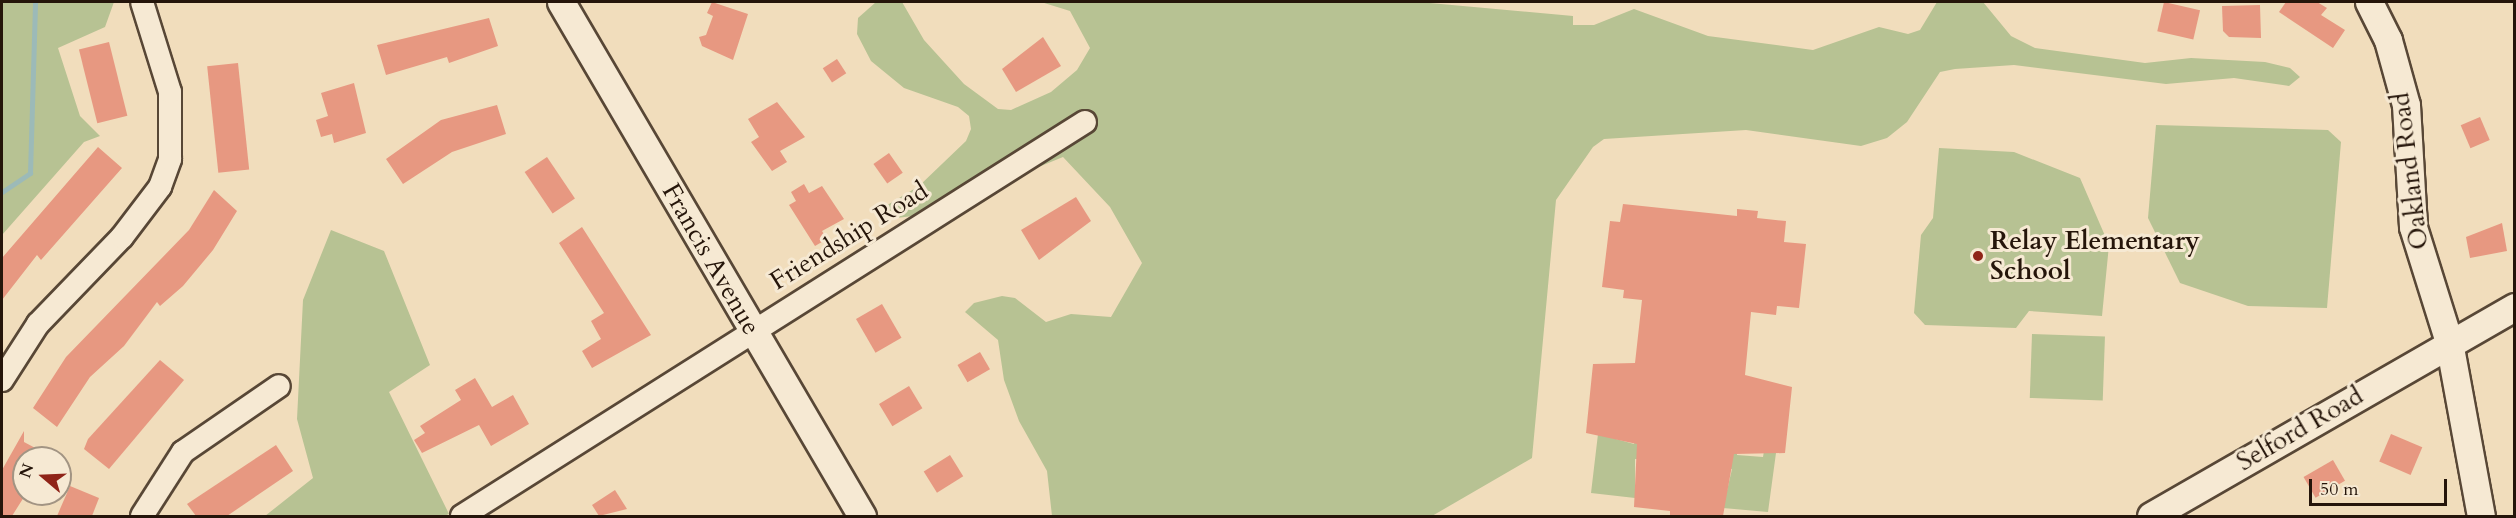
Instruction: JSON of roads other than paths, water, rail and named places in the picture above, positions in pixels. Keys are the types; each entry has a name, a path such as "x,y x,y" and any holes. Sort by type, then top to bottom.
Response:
{"street":[{"path":"2,380 38,324 123,237 160,187 172,139 170,92 142,2"},
{"name":"Francis Avenue","path":"561,2 862,516"},
{"name":"Oakland Road","path":"2369,2 2388,40 2406,105 2413,227 2449,342 2481,516"},
{"name":"Friendship Road","path":"462,516 752,330 1085,122"},
{"name":"Selford Road","path":"2151,516 2449,342 2514,307"},
{"path":"142,516 183,452 279,386"}],"waterway":[{"path":"2,192 30,173 35,2"}],"place":[{"name":"Relay Elementary School","path":"1978,256"}]}
